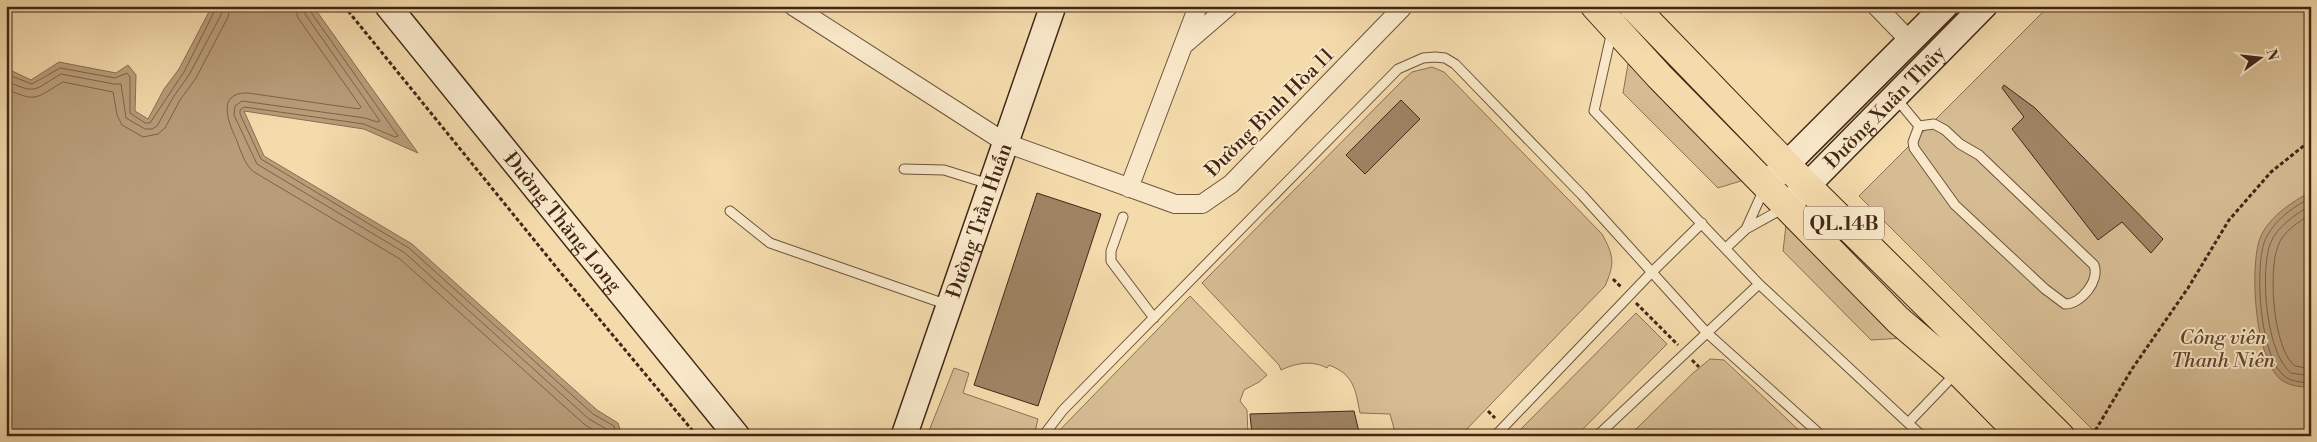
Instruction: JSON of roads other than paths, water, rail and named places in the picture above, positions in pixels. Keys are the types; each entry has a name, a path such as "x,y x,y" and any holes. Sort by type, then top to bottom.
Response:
{"highway":[{"name":"QL.14B","path":"1595,6 1898,320 1958,372 2022,436"},
{"name":"QL.14B","path":"1633,6 1786,165 2060,436"}],"street":[{"name":"Đường Thăng Long","path":"388,6 737,436"},
{"name":"Đường Bình Hòa 11","path":"793,6 1006,143 1175,204 1202,204 1231,184 1401,7"},
{"name":"Đường Trần Huấn","path":"904,436 948,305 992,185 1052,6"},
{"path":"1128,188 1185,44 1198,6"},
{"path":"1185,44 1229,6"},
{"path":"1876,6 1910,42"},
{"name":"Đường Xuân Thủy","path":"1766,185 1945,6"},
{"name":"Đường Xuân Thủy","path":"1787,206 1984,6"}],"lane":[{"path":"1613,26 1594,111 1759,284 1922,436"},
{"path":"1043,436 1063,410 1398,69 1412,62 1435,57 1445,58 1468,75 1582,195 1706,332 1822,436"},
{"path":"1894,97 1919,126 1938,126 1960,144 1979,155 2094,265 2096,272 2095,280 2076,302 2064,304 2045,289 1955,205 1914,148 1913,142 1919,126"},
{"path":"904,169 944,170 992,185"},
{"path":"1746,229 1766,185"},
{"path":"1726,248 1746,229 1787,206"},
{"path":"730,211 770,243 948,305"},
{"path":"1123,217 1111,251 1111,261 1154,318"},
{"path":"1495,436 1651,273 1702,223"},
{"path":"1597,436 1759,284"},
{"path":"1909,422 1958,372"}],"water":[{"path":"212,6 313,6 418,153 364,129 244,111 264,156 412,244 597,410 618,423 622,436 6,436 6,68 31,80 59,62 116,73 128,65 136,75 135,111 148,119 164,89 179,69"},
{"path":"2311,192 2311,387 2286,383 2279,378 2271,367 2264,351 2260,333 2255,292 2255,272 2259,241 2267,225 2288,206"}],"park label":[{"name":"Công viên Thanh Niên","path":"2223,348"}]}
